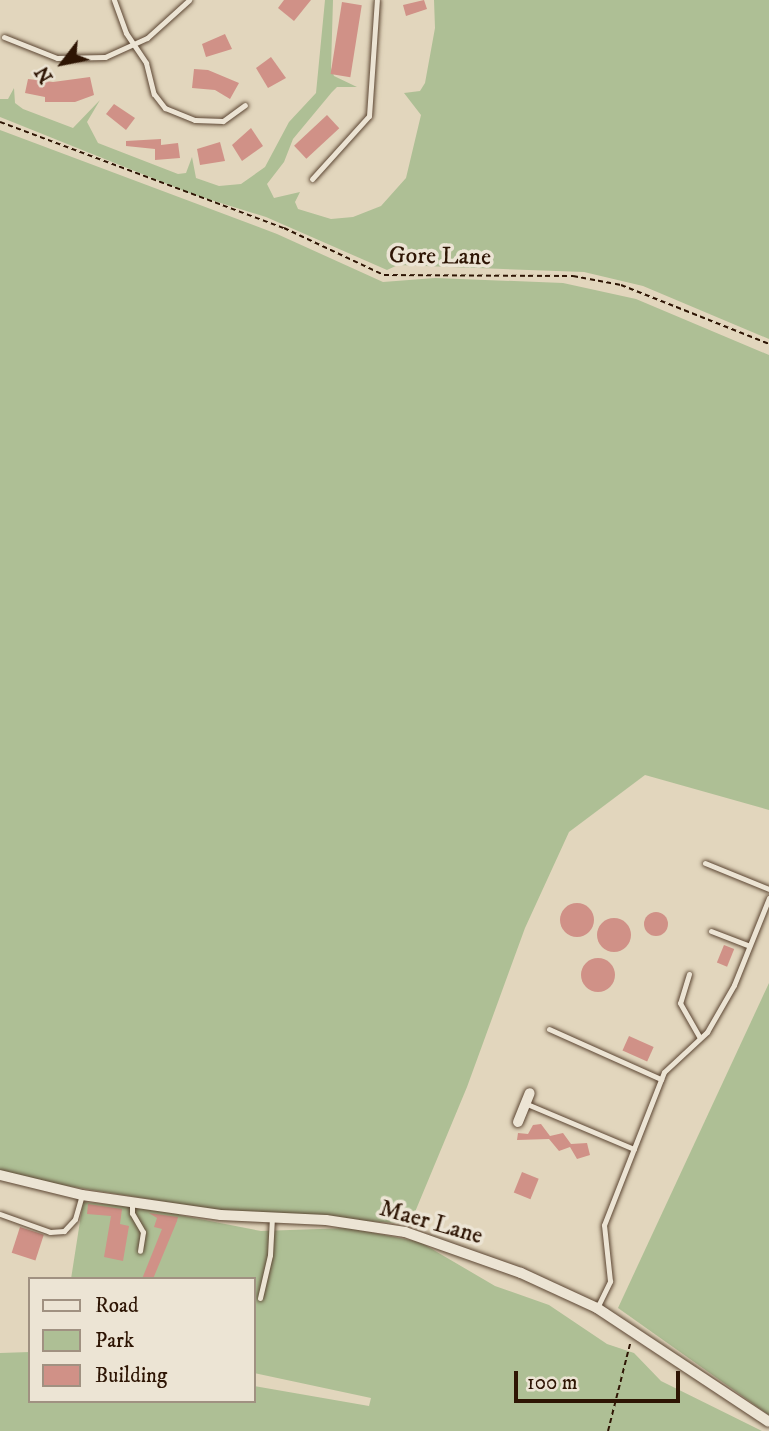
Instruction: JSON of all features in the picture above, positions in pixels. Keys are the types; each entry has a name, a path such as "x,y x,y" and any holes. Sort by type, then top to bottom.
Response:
{"street":[{"path":"518,1122 528,1098"},
{"name":"Maer Lane","path":"0,1175 82,1195 405,1232 521,1273 597,1308 769,1422"}],"lane":[{"path":"114,0 146,64 154,94 165,108 208,121 223,121 246,105"},
{"path":"4,37 22,48 72,59 105,57 135,45 189,0"},
{"path":"312,178 369,117 377,0"},
{"path":"705,863 769,889"},
{"path":"597,1308 610,1282 604,1225 661,1079 700,1038 734,985 769,898"},
{"path":"710,931 748,945"},
{"path":"689,974 680,1003 700,1038"},
{"path":"549,1029 661,1079"},
{"path":"528,1098 634,1149"},
{"path":"0,1214 50,1232 64,1231 75,1219 82,1195"},
{"path":"132,1202 132,1213 143,1232 140,1251"},
{"path":"260,1298 270,1255 272,1218"}],"path":[{"name":"Gore Lane","path":"0,122 284,228 384,275 572,276 621,285 769,344"},
{"path":"608,1431 633,1333"}],"green space":[{"path":"325,0 333,0 331,68 334,76 357,87 337,87 332,92 293,139 284,162 267,184 274,198 300,192 295,202 298,209 331,219 353,217 381,206 406,178 421,115 404,93 420,91 425,83 435,28 434,0 769,0 769,339 643,286 584,272 398,265 387,270 266,217 192,194 0,117 0,99 8,99 14,88 15,103 23,109 73,128 100,100 87,122 98,143 178,174 186,173 192,157 196,178 219,186 241,184 265,167 289,122 316,93"},
{"path":"0,130 277,234 383,282 435,278 563,283 636,299 769,355 769,810 645,775 569,832 525,928 467,1087 410,1224 222,1211 0,1175"},
{"path":"769,983 769,1415 618,1308"},
{"path":"83,1202 179,1211 179,1215 261,1231 349,1228 420,1242 495,1286 549,1305 607,1344 634,1353 661,1381 762,1431 0,1431 0,1353 28,1352 28,1403 256,1403 256,1386 369,1406 371,1398 256,1373 256,1277 71,1277"}],"building":[{"path":"284,0 311,0 294,21 278,8"},
{"path":"424,0 427,9 406,16 403,5"},
{"path":"342,2 362,5 350,77 331,74"},
{"path":"225,34 232,49 206,57 202,44"},
{"path":"271,57 286,78 268,88 256,68"},
{"path":"194,69 208,70 239,83 230,99 215,90 192,88"},
{"path":"90,77 94,95 75,102 45,102 45,97 25,93 28,79 53,82"},
{"path":"114,104 135,118 126,130 106,114"},
{"path":"327,115 339,128 306,159 294,146"},
{"path":"251,128 263,146 242,161 232,145"},
{"path":"161,139 161,145 178,143 180,158 155,160 155,149 126,146 126,141"},
{"path":"220,142 225,161 200,165 197,149"},
{"path":"577,903 589,908 594,920 589,932 577,937 565,932 560,920 565,908"},
{"path":"656,912 667,919 668,924 661,935 656,936 645,929 644,924 651,913"},
{"path":"614,918 626,923 631,935 626,947 614,952 602,947 597,935 602,923"},
{"path":"724,945 734,949 727,967 717,963"},
{"path":"598,958 610,963 615,975 610,987 598,992 586,987 581,975 586,963"},
{"path":"629,1036 654,1047 647,1062 622,1051"},
{"path":"541,1124 550,1136 563,1133 571,1144 587,1143 590,1155 577,1159 570,1147 559,1151 549,1139 517,1140 518,1133 528,1134 533,1125"},
{"path":"522,1172 539,1179 530,1199 514,1192"},
{"path":"88,1204 122,1209 120,1224 129,1226 123,1261 104,1257 111,1216 87,1214"},
{"path":"149,1213 178,1217 154,1277 143,1277 162,1229 154,1227 157,1218"},
{"path":"20,1227 44,1235 35,1260 12,1253"}]}
